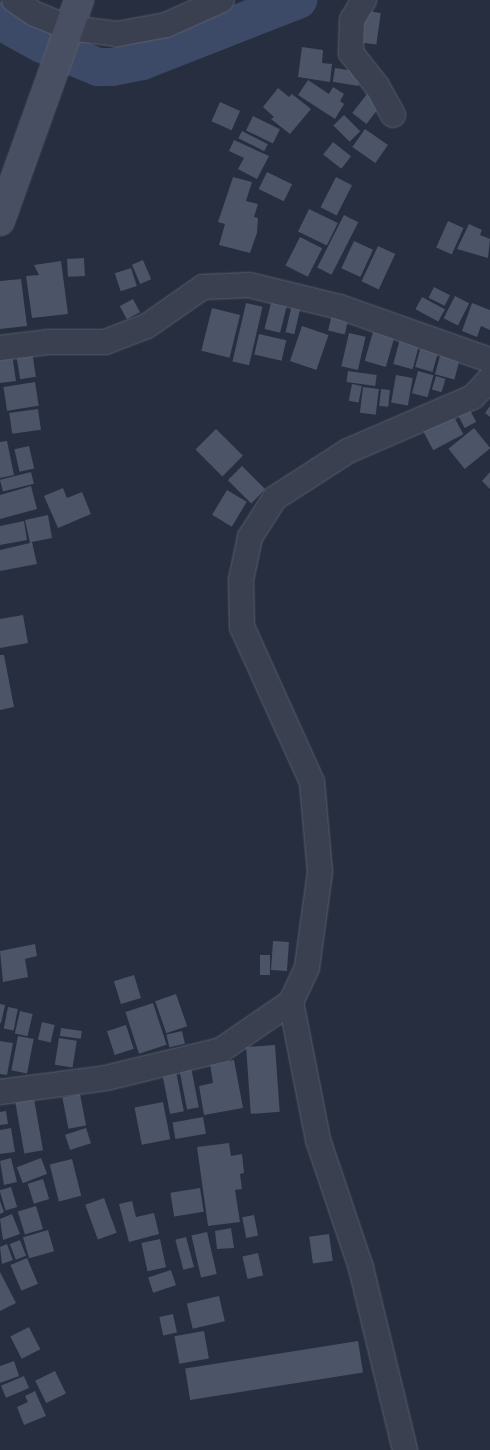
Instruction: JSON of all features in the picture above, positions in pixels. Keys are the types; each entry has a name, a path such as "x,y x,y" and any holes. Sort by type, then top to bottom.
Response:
{"main road":[{"path":"0,222 79,0"}],"street":[{"path":"14,0 67,34 117,34 166,25 222,0"},
{"path":"364,0 352,20 351,53 377,86 393,114"},
{"path":"0,348 48,342 105,342 147,326 203,288 249,285 340,307 490,360"},
{"path":"0,1092 106,1078 221,1050 291,1002 307,967 319,862 312,782 242,627 241,580 250,537 276,498 348,451 473,397 490,380"},
{"path":"291,1002 318,1140 361,1268 405,1450"}],"building":[{"path":"360,10 381,13 376,45 356,42"},
{"path":"302,47 323,50 322,63 332,64 330,82 298,77"},
{"path":"335,68 361,72 358,86 333,82"},
{"path":"308,80 329,94 333,87 344,94 340,101 344,104 335,119 298,95"},
{"path":"278,88 289,97 292,94 311,109 290,134 271,119 274,117 263,107"},
{"path":"367,94 381,105 366,124 352,113"},
{"path":"220,102 240,111 232,130 211,121"},
{"path":"344,115 360,131 350,142 333,126"},
{"path":"253,116 280,129 273,144 246,130"},
{"path":"365,129 388,145 375,163 352,147"},
{"path":"242,131 268,144 264,151 238,138"},
{"path":"234,140 269,156 257,179 238,169 244,158 229,151"},
{"path":"333,142 351,156 341,169 323,155"},
{"path":"267,172 292,184 284,201 259,189"},
{"path":"233,177 252,182 246,201 258,204 254,217 258,218 257,233 250,253 219,245 225,224 218,222"},
{"path":"336,177 352,185 337,215 321,207"},
{"path":"309,209 338,223 327,245 298,231"},
{"path":"344,215 358,222 331,275 317,268"},
{"path":"448,221 464,228 452,254 436,247"},
{"path":"469,224 482,230 480,235 490,239 488,258 457,249"},
{"path":"300,237 322,248 308,277 285,266"},
{"path":"354,241 373,250 360,277 341,268"},
{"path":"378,246 395,254 379,289 362,281"},
{"path":"84,258 85,276 68,277 67,259"},
{"path":"143,260 151,279 140,284 132,265"},
{"path":"61,261 68,314 32,318 26,276 39,275 34,265"},
{"path":"131,268 137,286 121,291 115,273"},
{"path":"21,279 27,326 0,329 0,281"},
{"path":"434,287 450,295 445,306 429,298"},
{"path":"273,295 289,299 280,333 265,329"},
{"path":"455,296 469,303 458,326 444,318"},
{"path":"422,297 445,309 438,322 415,309"},
{"path":"133,299 140,312 127,319 120,306"},
{"path":"293,300 302,302 294,334 286,332"},
{"path":"246,303 263,307 249,365 233,361"},
{"path":"472,303 490,310 490,330 481,326 477,337 462,331"},
{"path":"212,308 240,315 229,358 201,351"},
{"path":"332,314 349,318 345,334 328,331"},
{"path":"302,326 328,335 316,370 290,361"},
{"path":"373,332 394,338 386,367 365,361"},
{"path":"349,333 366,337 358,370 341,366"},
{"path":"259,334 286,340 282,361 254,354"},
{"path":"400,339 419,344 413,369 393,364"},
{"path":"422,343 439,348 432,372 415,367"},
{"path":"32,352 36,377 20,379 16,355"},
{"path":"441,352 460,357 454,379 435,374"},
{"path":"12,354 16,381 0,383 0,355"},
{"path":"348,371 377,375 375,386 346,382"},
{"path":"418,371 433,375 428,397 412,393"},
{"path":"396,375 413,378 408,406 391,403"},
{"path":"436,376 446,379 441,392 432,389"},
{"path":"35,382 39,406 7,411 3,387"},
{"path":"352,384 362,386 359,403 349,401"},
{"path":"363,387 379,389 376,415 360,413"},
{"path":"381,389 390,390 388,407 379,406"},
{"path":"468,406 476,422 465,428 456,412"},
{"path":"490,406 490,417 485,413"},
{"path":"38,409 41,430 12,434 9,413"},
{"path":"452,413 463,434 433,450 422,429"},
{"path":"474,428 490,448 465,469 448,449"},
{"path":"216,429 243,456 222,476 195,450"},
{"path":"7,441 14,475 0,478 0,442"},
{"path":"29,446 34,468 20,472 14,449"},
{"path":"242,466 265,489 251,503 228,480"},
{"path":"31,472 34,484 3,491 0,480"},
{"path":"490,472 490,489 482,481"},
{"path":"31,486 37,509 0,519 0,495"},
{"path":"63,488 67,498 82,492 91,514 58,528 44,496"},
{"path":"227,490 247,502 232,527 212,515"},
{"path":"48,515 52,538 32,542 37,564 0,571 0,550 30,543 25,520"},
{"path":"24,521 27,540 0,545 0,526"},
{"path":"23,615 28,643 0,648 0,619"},
{"path":"0,655 4,655 14,707 0,710"},
{"path":"273,941 289,942 287,971 271,970"},
{"path":"35,944 37,956 25,959 28,977 3,982 0,951"},
{"path":"260,955 270,955 270,975 260,975"},
{"path":"134,975 141,998 121,1004 114,981"},
{"path":"176,994 187,1026 166,1033 155,1001"},
{"path":"153,1003 167,1045 139,1054 125,1012"},
{"path":"0,1004 5,1005 1,1023 0,1023"},
{"path":"8,1007 18,1009 14,1031 4,1029"},
{"path":"20,1011 33,1014 27,1036 15,1033"},
{"path":"42,1022 55,1025 51,1042 38,1040"},
{"path":"126,1025 134,1049 115,1055 107,1031"},
{"path":"61,1028 82,1031 81,1039 60,1036"},
{"path":"182,1031 185,1044 169,1047 166,1035"},
{"path":"18,1036 34,1039 27,1073 11,1070"},
{"path":"59,1038 77,1041 73,1067 55,1065"},
{"path":"0,1041 13,1043 7,1075 0,1074"},
{"path":"275,1045 280,1112 251,1114 246,1047"},
{"path":"234,1060 243,1108 204,1115 199,1086 213,1083 210,1064"},
{"path":"191,1067 199,1107 187,1110 179,1069"},
{"path":"176,1071 184,1111 170,1114 162,1074"},
{"path":"80,1094 86,1125 68,1129 62,1097"},
{"path":"34,1099 43,1150 24,1154 15,1102"},
{"path":"163,1102 170,1139 142,1145 135,1108"},
{"path":"6,1111 8,1124 0,1125 0,1112"},
{"path":"203,1117 206,1134 175,1139 172,1122"},
{"path":"11,1128 15,1152 0,1154 0,1130"},
{"path":"86,1128 91,1143 70,1150 65,1135"},
{"path":"229,1143 231,1156 242,1154 244,1173 240,1174 242,1189 235,1190 240,1222 208,1226 197,1147"},
{"path":"11,1158 17,1182 4,1185 0,1161"},
{"path":"41,1158 47,1174 23,1183 17,1167"},
{"path":"72,1159 81,1196 59,1201 50,1165"},
{"path":"43,1179 49,1199 34,1204 28,1184"},
{"path":"11,1187 17,1207 6,1211 0,1190"},
{"path":"200,1188 204,1212 174,1216 170,1193"},
{"path":"104,1198 117,1233 98,1240 85,1205"},
{"path":"0,1201 4,1212 0,1214"},
{"path":"132,1201 136,1217 154,1213 159,1234 129,1242 119,1204"},
{"path":"36,1206 43,1229 25,1235 18,1212"},
{"path":"12,1214 20,1234 3,1240 0,1219"},
{"path":"254,1215 258,1236 246,1238 242,1217"},
{"path":"231,1228 234,1248 217,1249 215,1231"},
{"path":"48,1230 54,1251 29,1258 23,1237"},
{"path":"207,1232 217,1274 201,1277 191,1236"},
{"path":"329,1234 333,1261 313,1264 309,1237"},
{"path":"186,1237 194,1267 183,1270 175,1240"},
{"path":"160,1239 166,1267 147,1271 141,1243"},
{"path":"20,1240 26,1256 16,1260 10,1244"},
{"path":"7,1244 13,1260 2,1264 0,1247"},
{"path":"258,1253 263,1275 248,1279 242,1257"},
{"path":"27,1258 38,1284 21,1291 10,1265"},
{"path":"171,1270 176,1285 153,1293 148,1277"},
{"path":"0,1272 16,1303 0,1311"},
{"path":"219,1296 225,1321 193,1329 187,1303"},
{"path":"173,1314 177,1333 163,1335 159,1317"},
{"path":"29,1327 40,1349 22,1359 10,1337"},
{"path":"204,1331 209,1359 179,1364 174,1336"},
{"path":"358,1341 363,1373 190,1400 185,1368"},
{"path":"14,1361 19,1376 0,1383 0,1366"},
{"path":"55,1371 66,1393 46,1403 35,1381"},
{"path":"24,1376 29,1388 6,1398 1,1386"},
{"path":"35,1391 46,1416 24,1425 17,1407 28,1402 25,1396"}],"waterway":[{"path":"0,21 42,44 98,67 112,67 142,61 298,0"}]}
